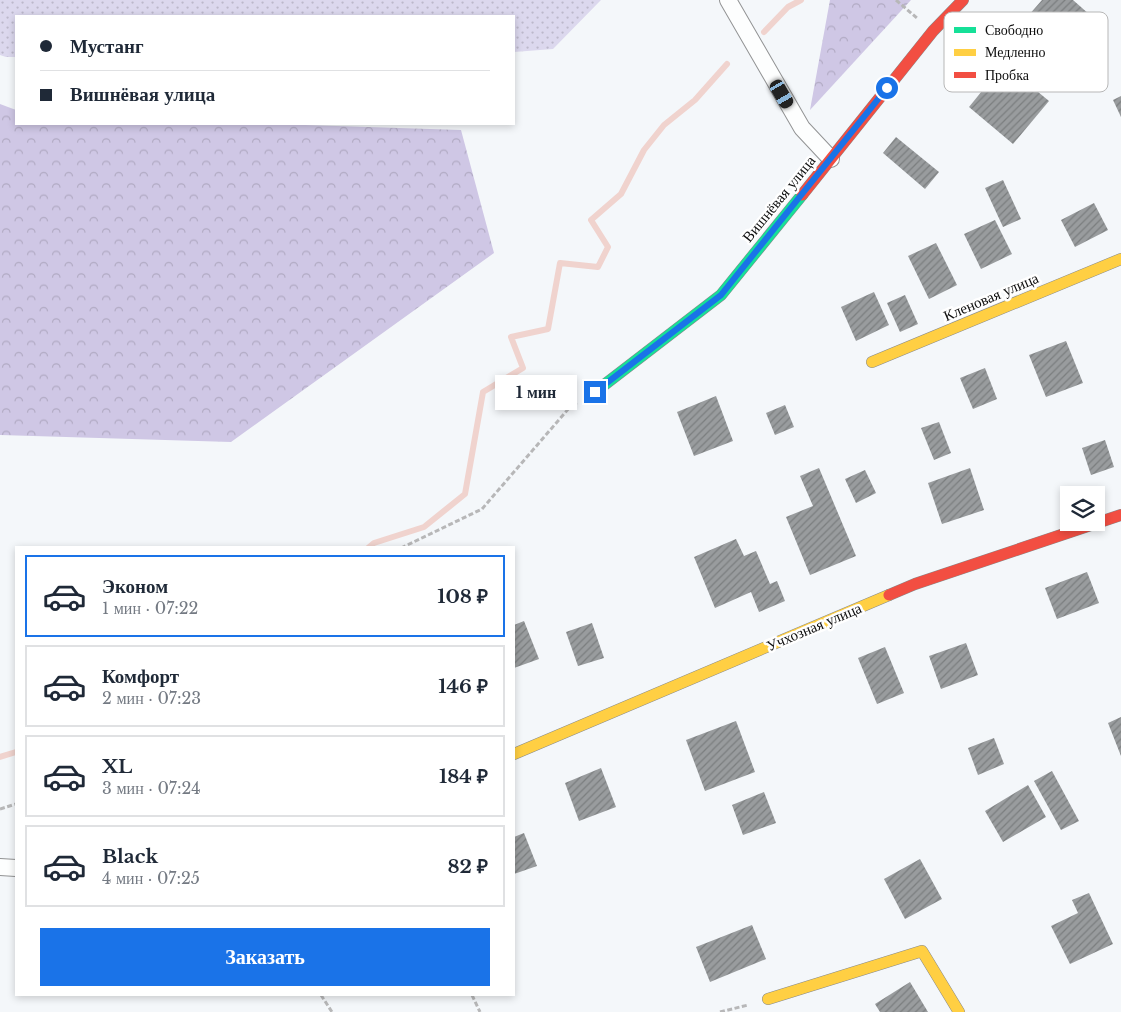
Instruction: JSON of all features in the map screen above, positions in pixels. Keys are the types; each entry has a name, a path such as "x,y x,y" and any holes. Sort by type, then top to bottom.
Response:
{"street":[{"path":"728,0 802,128 831,159"},
{"name":"Вишнёвая улица","path":"951,12 963,0"},
{"name":"Вишнёвая улица","path":"595,392 721,295 944,20"},
{"name":"Кленовая улица","path":"872,362 1121,258"},
{"name":"Учхозная улица","path":"515,754 915,584 1121,515"},
{"path":"0,867 15,868"},
{"path":"768,1000 922,951 959,1012"}],"path":[{"path":"896,0 921,21"},
{"path":"405,546 482,509 570,407 595,392"},
{"path":"0,809 15,804"},
{"path":"323,996 332,1012"},
{"path":"472,996 480,1012"},
{"path":"720,1012 768,1000"}],"shaded area":[{"path":"0,0 601,0 553,49 515,52 515,15 15,15 15,57 0,55"}],"green space":[{"path":"830,0 911,0 810,110"},
{"path":"0,104 15,110 15,125 305,125 461,130 494,253 231,442 0,435"}],"building":[{"path":"1042,0 1073,0 1087,12 1032,12"},
{"path":"981,92 1038,92 1049,101 1013,144 969,107"},
{"path":"1121,96 1121,117 1113,100"},
{"path":"896,137 939,172 925,189 883,153"},
{"path":"1003,180 1021,219 1003,227 985,188"},
{"path":"1094,203 1108,230 1075,247 1061,220"},
{"path":"995,220 1012,254 981,269 964,234"},
{"path":"936,243 957,285 929,299 908,256"},
{"path":"874,292 889,325 856,341 841,307"},
{"path":"905,295 918,324 900,332 887,303"},
{"path":"1066,341 1083,383 1046,397 1029,355"},
{"path":"985,368 997,399 973,409 960,378"},
{"path":"716,396 733,441 694,456 677,412"},
{"path":"785,405 794,427 775,435 766,413"},
{"path":"939,422 951,453 934,460 921,428"},
{"path":"1105,440 1114,467 1091,475 1082,448"},
{"path":"819,468 856,556 810,575 786,517 813,506 800,476"},
{"path":"970,468 984,510 942,524 928,483"},
{"path":"865,470 876,493 856,503 845,479"},
{"path":"736,539 744,556 756,551 770,584 777,581 785,601 759,612 751,592 715,608 694,557"},
{"path":"1087,572 1099,603 1057,619 1045,588"},
{"path":"524,621 539,659 515,668 515,625"},
{"path":"592,623 604,658 578,666 566,632"},
{"path":"966,643 978,675 941,689 929,656"},
{"path":"885,647 904,693 877,704 858,658"},
{"path":"1121,717 1121,756 1108,723"},
{"path":"736,721 755,772 705,791 686,740"},
{"path":"994,738 1004,764 978,775 968,748"},
{"path":"601,768 616,807 579,821 565,783"},
{"path":"1052,771 1079,821 1061,830 1034,781"},
{"path":"1028,785 1046,817 1003,842 985,811"},
{"path":"764,792 776,823 743,835 732,805"},
{"path":"524,833 537,866 515,874 515,837"},
{"path":"920,859 942,899 905,919 884,879"},
{"path":"1089,893 1113,944 1070,964 1051,926 1078,913 1072,900"},
{"path":"752,925 766,959 710,982 696,947"},
{"path":"910,982 928,1012 880,1012 875,1004"}],"waterway":[{"path":"764,32 788,7 801,0"},
{"path":"370,546 374,543 424,527 465,494 483,392 523,368 511,337 548,329 560,263 598,267 608,247 591,220 621,194 644,150 664,125 695,100 727,64"},
{"path":"0,757 15,752"}],"traffic: fast":[{"path":"595,392 721,295 802,195"}],"traffic: slow":[{"path":"872,362 1121,259"},
{"path":"515,754 889,595"},
{"path":"768,999 922,951 959,1012"}],"traffic: jam":[{"path":"951,12 963,0"},
{"path":"802,195 944,20"},
{"path":"889,595 915,584 1121,515"}],"route":[{"path":"595,392 721,295 887,88"}]}
